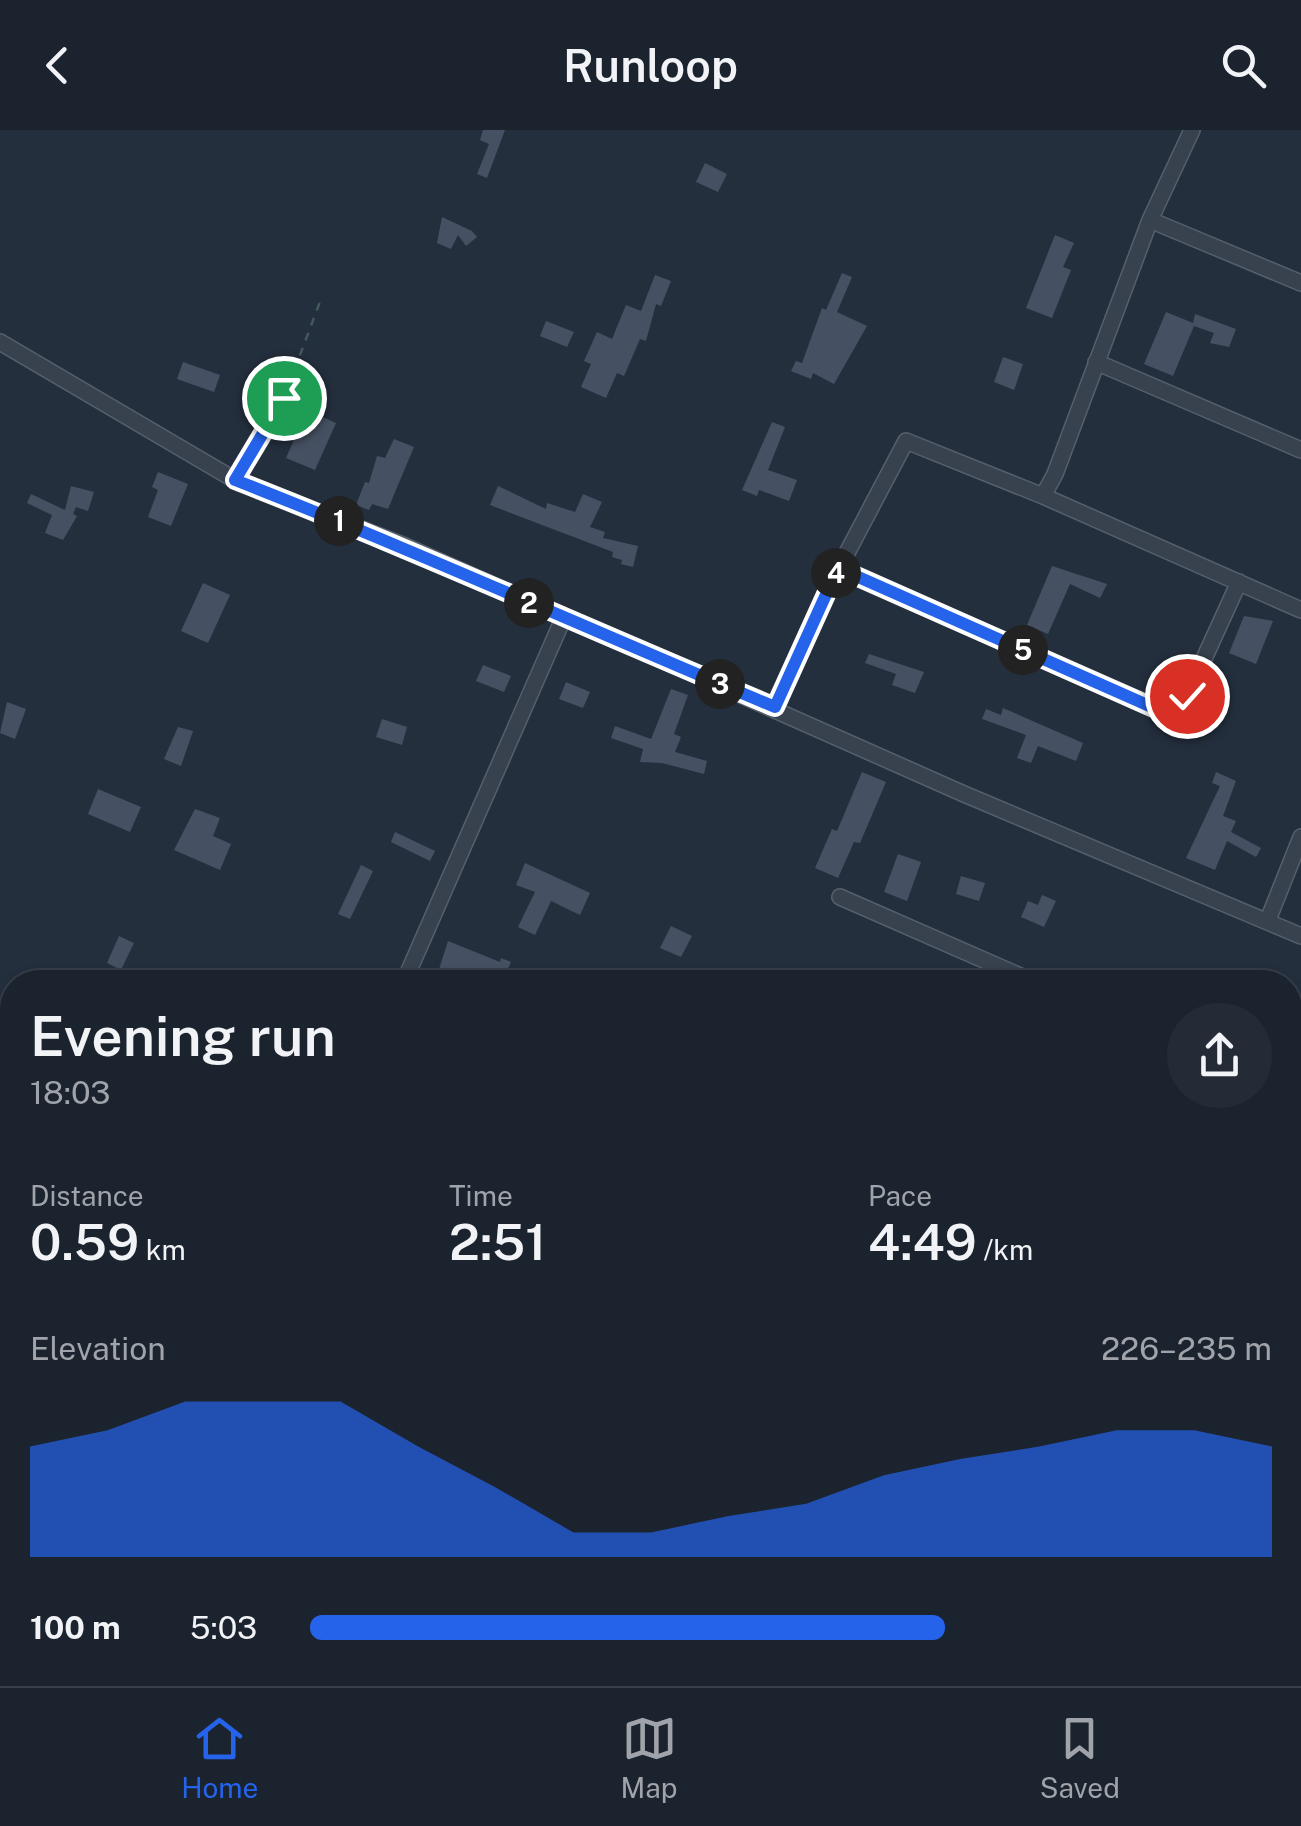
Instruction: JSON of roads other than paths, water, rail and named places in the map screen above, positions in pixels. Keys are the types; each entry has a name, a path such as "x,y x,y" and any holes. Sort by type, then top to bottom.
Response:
{"street":[{"path":"1043,496 1055,474 1150,220 1192,130"},
{"path":"1150,220 1301,283"},
{"path":"0,342 235,480 405,546 964,794 1301,936"},
{"path":"1096,362 1301,450"},
{"path":"775,707 838,568 906,441 1043,496 1301,610"},
{"path":"838,568 1162,710 1177,707 1187,696 1240,582"},
{"path":"409,970 564,619"},
{"path":"1268,920 1301,836"},
{"path":"840,897 1007,970"}]}
